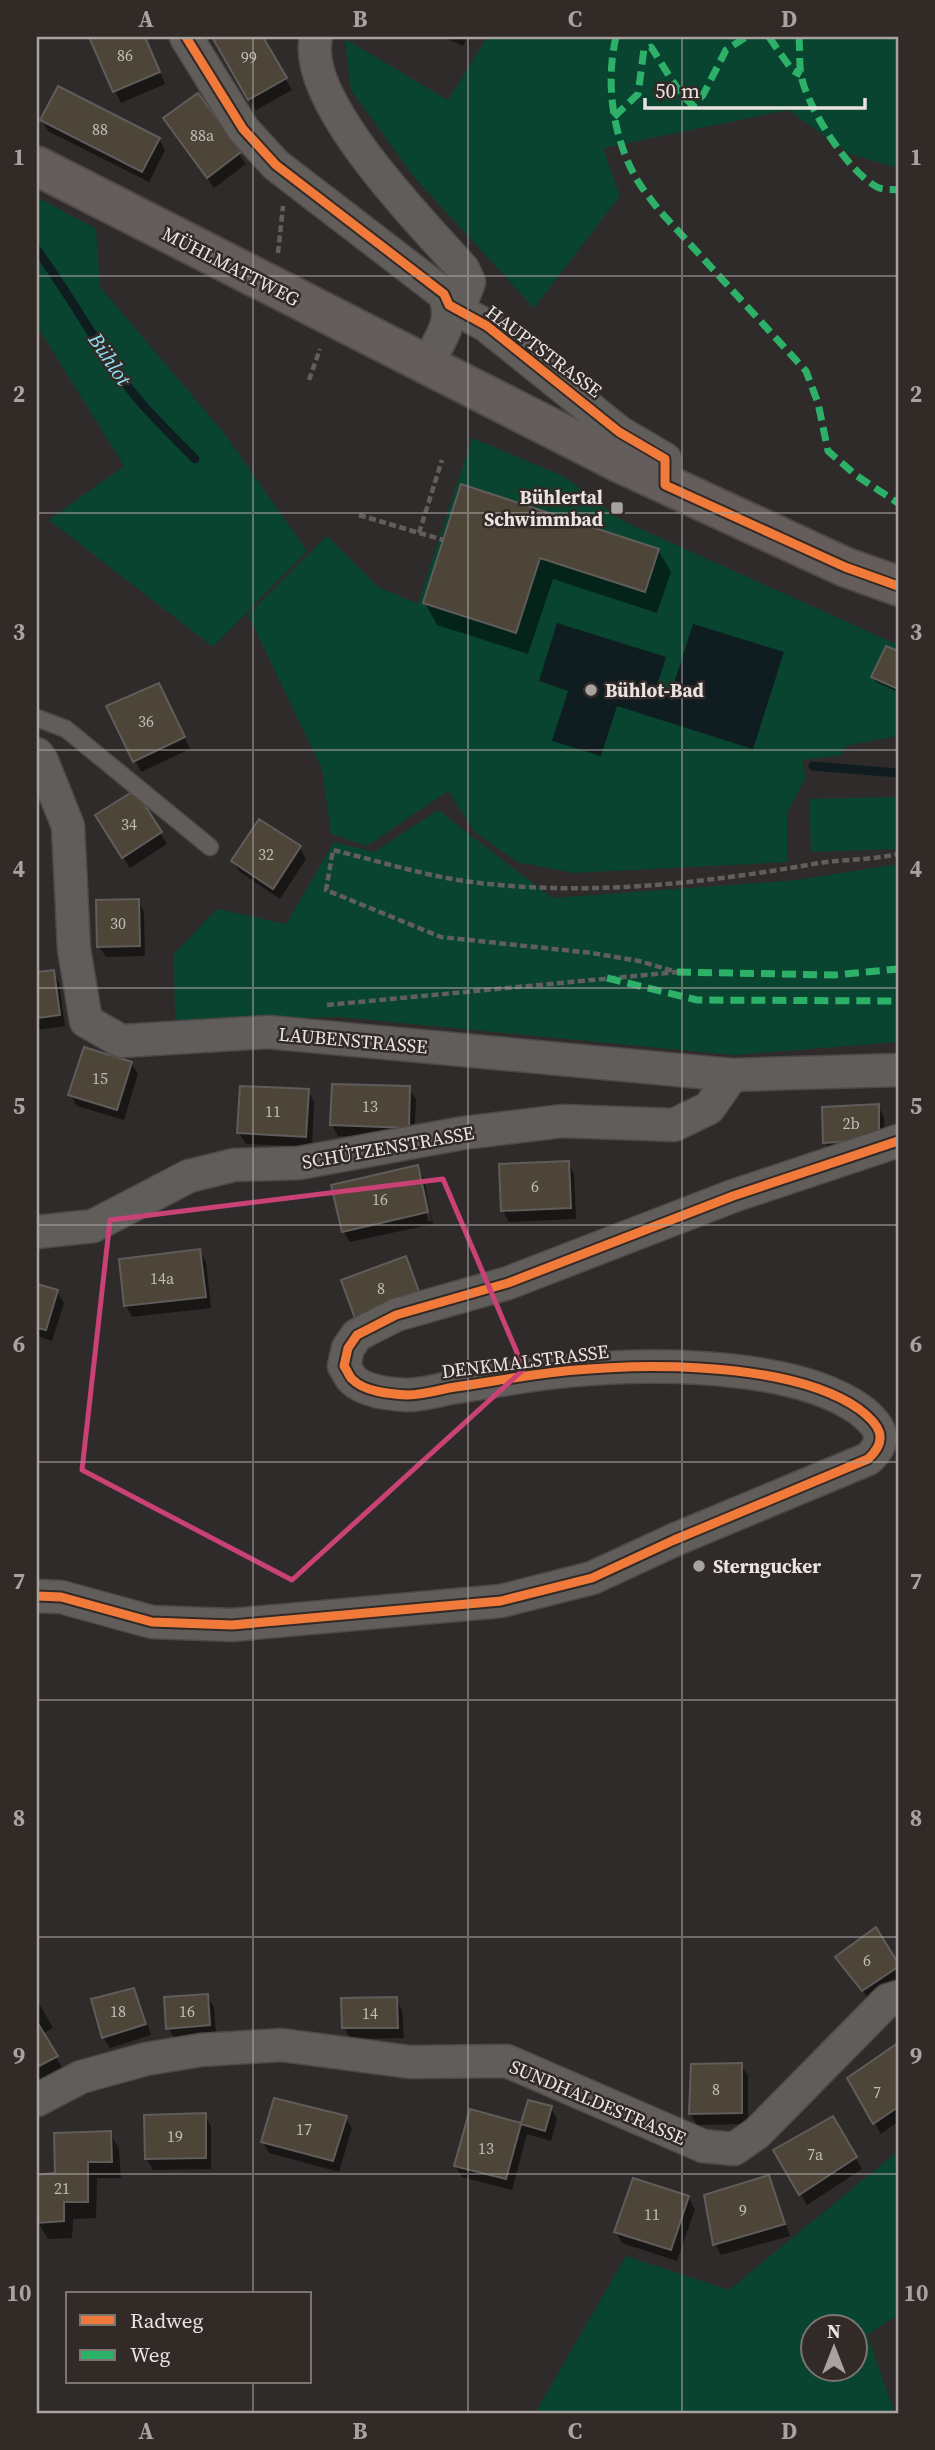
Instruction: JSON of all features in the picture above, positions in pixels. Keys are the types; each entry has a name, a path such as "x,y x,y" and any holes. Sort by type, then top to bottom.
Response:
{"main road":[{"name":"MÜHLMATTWEG","path":"38,167 427,364"},
{"path":"427,364 665,485 845,567 898,586"}],"street":[{"name":"HAUPTSTRASSE","path":"186,37 243,129 276,165 444,294 449,305 487,326 619,432 665,458 665,485"},
{"path":"316,37 314,46 325,91 371,166 463,269 469,282 465,293 449,305 449,322 427,364"},
{"name":"LAUBENSTRASSE","path":"37,754 68,826 74,949 86,1021 121,1041 268,1032 732,1075 898,1070"},
{"name":"SCHÜTZENSTRASSE","path":"37,1232 93,1226 189,1176 234,1166 299,1163 463,1133 562,1121 674,1125 709,1108 732,1075"},
{"name":"DENKMALSTRASSE","path":"37,1596 61,1597 152,1622 232,1625 501,1601 592,1578 722,1519 869,1459 879,1449 881,1441 875,1420 845,1399 781,1378 713,1368 621,1367 561,1371 410,1395 378,1392 353,1380 344,1366 348,1348 357,1335 396,1315 508,1283 733,1196 898,1141"},
{"name":"SUNDHALDESTRASSE","path":"37,2100 81,2077 146,2059 201,2050 281,2045 410,2062 507,2061 703,2146 734,2149 757,2133 888,2000 898,1997"}],"lane":[{"path":"37,718 66,729 211,847"}],"path":[{"path":"278,257 284,195 296,180"},
{"path":"419,533 442,460"},
{"path":"359,515 443,540"},
{"path":"315,1006 677,972 639,961 592,953 441,937 326,890 333,850 458,880 564,889 690,882 825,862 877,859 898,854"}],"highlighted area":[{"path":"443,1179 524,1369 292,1580 82,1470 110,1220"}],"green space":[{"path":"487,37 898,37 898,168 850,154 788,110 603,148 620,196 534,308 414,177 351,90 345,39 448,100"},
{"path":"37,197 96,229 100,287 224,433 307,551 213,647 49,520 124,466 37,326"},
{"name":"Bühlot-Bad","path":"472,438 563,476 623,521 898,645 898,736 845,746 842,755 802,760 806,778 787,813 787,862 574,873 517,862 474,831 448,791 367,846 331,834 322,769 248,615 327,536 378,587 418,604"},
{"path":"898,797 898,849 811,852 809,799"},
{"path":"438,810 552,898 797,880 898,864 898,1042 733,1055 340,1017 175,1022 174,954 217,909 286,924 334,842 374,852"},
{"path":"898,2151 898,2315 869,2334 869,2314 799,2314 799,2384 869,2384 869,2341 895,2413 535,2413 626,2256 729,2290"}],"shaded area":[{"path":"557,623 666,657 655,691 670,696 693,624 784,652 753,749 617,706 601,756 552,741 568,691 539,681"}],"building":[{"path":"89,37 145,37 160,72 113,92"},
{"path":"212,37 263,37 287,78 248,100"},
{"path":"58,86 160,138 142,172 40,120"},
{"path":"198,93 241,152 207,178 163,118"},
{"path":"461,484 659,549 645,592 540,558 516,633 423,603"},
{"path":"886,646 898,651 898,689 871,677"},
{"path":"159,683 185,737 133,762 106,706"},
{"path":"135,790 162,832 122,858 95,815"},
{"path":"259,819 301,846 273,889 231,861"},
{"path":"139,899 140,946 97,947 96,900"},
{"path":"54,970 60,1015 37,1018 37,972"},
{"path":"84,1047 132,1062 117,1110 68,1095"},
{"path":"332,1084 410,1086 409,1128 330,1125"},
{"path":"240,1086 309,1089 306,1137 237,1133"},
{"path":"879,1104 879,1140 823,1143 822,1107"},
{"path":"569,1161 571,1208 501,1211 499,1164"},
{"path":"418,1165 428,1212 342,1232 331,1185"},
{"path":"200,1249 206,1297 124,1306 119,1259"},
{"path":"406,1256 421,1297 356,1321 341,1280"},
{"path":"37,1284 58,1290 46,1330 37,1328"},
{"path":"876,1927 898,1967 862,1991 835,1957"},
{"path":"134,1988 146,2024 102,2038 91,1999"},
{"path":"208,1994 210,2025 166,2029 164,1997"},
{"path":"397,1997 398,2028 342,2028 341,1998"},
{"path":"37,2022 58,2056 37,2067"},
{"path":"898,2043 898,2107 873,2124 847,2078"},
{"path":"742,2063 742,2113 689,2114 691,2064"},
{"path":"274,2098 347,2116 333,2161 261,2142"},
{"path":"528,2100 552,2106 545,2131 521,2124 506,2179 454,2166 470,2109 521,2123"},
{"path":"206,2113 206,2158 145,2159 144,2115"},
{"path":"833,2116 857,2157 799,2195 773,2150"},
{"path":"111,2131 112,2162 88,2162 88,2202 64,2202 64,2221 37,2223 37,2175 55,2173 54,2133"},
{"path":"769,2175 785,2224 713,2245 704,2195"},
{"path":"633,2178 689,2196 671,2250 614,2232"}],"waterway":[{"name":"Bühlot","path":"37,250 132,392 195,459"},
{"name":"Bühlot","path":"813,766 898,773"}],"marked path":[{"path":"616,37 611,73 613,109 622,145 638,182 658,209 806,371 818,403 828,451 857,476 898,503"},
{"path":"614,117 638,94 644,49 651,47 676,87 693,105 703,95 726,50 746,37"},
{"path":"769,37 792,70 801,75"},
{"path":"799,37 800,70 805,88 830,137 866,179 879,188 898,190"},
{"path":"677,972 834,975 898,969"},
{"path":"607,978 697,1000 898,1001"}],"cycle path":[{"path":"186,37 243,129 276,165 444,294 449,305 487,326 619,432 665,459 665,485 845,567 898,586"},
{"path":"37,1596 61,1597 152,1622 232,1625 501,1601 592,1578 674,1540 868,1459 879,1445 879,1432 872,1420 859,1409 828,1392 789,1380 746,1372 701,1368 610,1368 533,1375 407,1395 378,1392 363,1387 352,1379 344,1366 348,1348 357,1335 396,1315 508,1283 733,1196 898,1141"}],"place":[{"name":"Bühlertal Schwimmbad","path":"617,508"},
{"name":"Bühlot-Bad","path":"591,690"},
{"name":"Sterngucker","path":"699,1566"}]}
